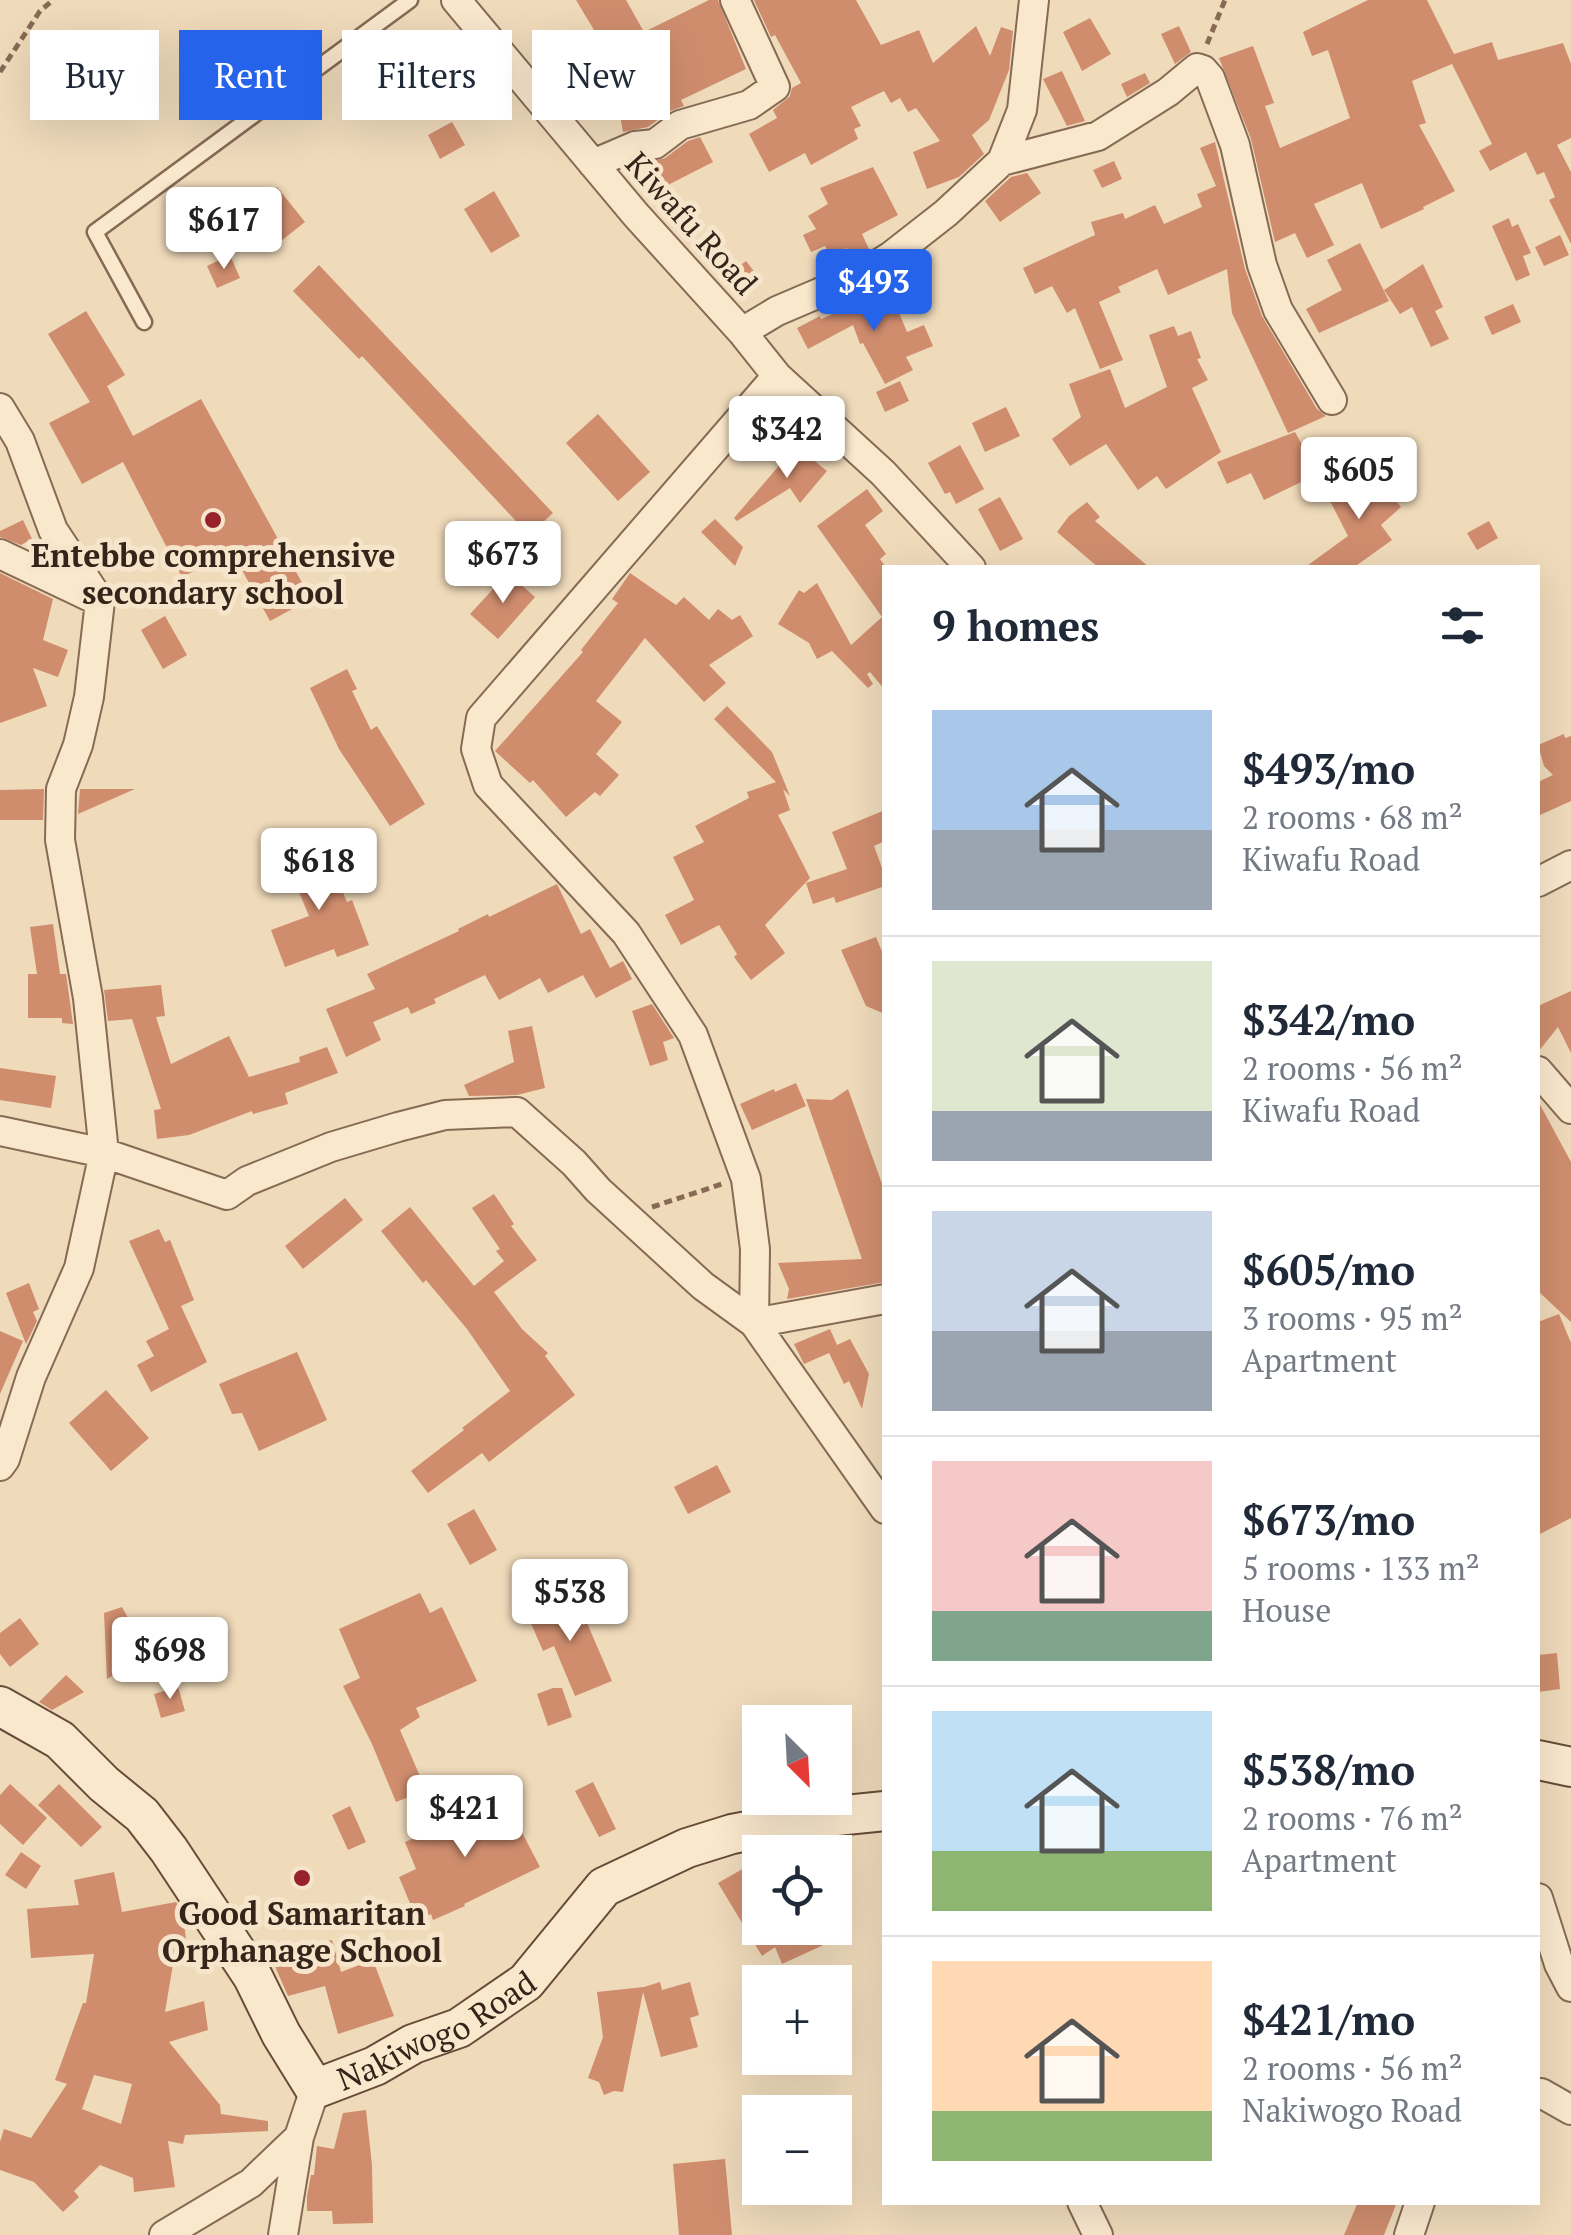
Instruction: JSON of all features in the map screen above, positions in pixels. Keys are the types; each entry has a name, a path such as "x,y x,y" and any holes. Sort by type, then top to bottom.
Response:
{"street":[{"name":"Kiwafu Road","path":"456,0 777,376 883,473 968,565"},
{"path":"593,164 635,146 655,144 680,126 749,105 775,86 736,0"},
{"path":"742,332 777,310 859,276 891,256 1002,161 1022,110 1034,0"},
{"path":"1002,161 1098,136 1168,92 1197,68 1203,70 1210,78 1235,145 1258,251 1278,310 1332,400"},
{"path":"754,1323 755,1250 745,1177 694,1035 626,932 488,785 476,749 482,718 777,376"},
{"path":"0,408 20,441 53,530 100,601 89,697 78,745 61,789 60,840 88,998 104,1153 79,1268 31,1377 0,1466"},
{"path":"0,554 100,601"},
{"path":"1540,881 1571,865"},
{"path":"1540,1073 1571,1109"},
{"path":"0,1131 104,1153 227,1195 247,1182 330,1147 398,1127 445,1115 517,1112 703,1286 754,1323 882,1505"},
{"path":"754,1323 882,1299"},
{"name":"Nakiwogo Road","path":"0,1706 60,1740 142,1815 253,1977 314,2089 458,2028 526,1982 604,1887 687,1848 732,1834 816,1818 882,1811"},
{"path":"1540,1760 1571,1767"},
{"path":"1540,1904 1559,1964 1571,1987"},
{"path":"284,2235 299,2138 314,2089"},
{"path":"1540,2093 1571,2110"},
{"path":"164,2235 251,2183 299,2138"},
{"path":"1083,2205 1098,2235"},
{"path":"1408,2235 1419,2205"}],"lane":[{"path":"144,322 94,232 410,0"}],"path":[{"path":"0,72 40,11 53,0"},
{"path":"1197,68 1224,0"},
{"path":"625,1215 745,1177"}],"building":[{"path":"576,0 626,0 643,30 594,30"},
{"path":"709,0 718,0 746,69 681,100 684,106 670,111 670,30 648,30"},
{"path":"754,0 856,0 881,45 919,30 933,63 976,26 990,56 1001,27 1013,31 1009,70 989,120 972,135 984,154 959,177 927,189 913,152 940,141 916,108 908,112 900,98 891,103 884,91 851,107 861,126 854,129 858,139 811,165 805,153 769,172 749,134 777,118 773,110 801,83 775,35 771,37"},
{"path":"1368,0 1427,0 1454,54 1492,42 1498,60 1563,43 1571,64 1571,138 1557,145 1571,172 1571,244 1549,200 1555,197 1544,172 1537,175 1526,152 1490,171 1479,151 1492,144 1452,64 1412,81 1426,123 1419,125 1455,191 1381,229 1362,183 1314,204 1334,245 1307,258 1295,233 1275,242 1251,139 1219,58 1253,46 1274,103 1265,106 1280,148 1350,118 1328,50 1312,56 1303,32"},
{"path":"1090,18 1111,54 1082,71 1063,32"},
{"path":"1179,26 1191,52 1175,64 1161,34"},
{"path":"1062,71 1085,121 1067,126 1043,79"},
{"path":"1145,73 1150,83 1127,97 1121,84"},
{"path":"621,120 658,120 648,127 623,132"},
{"path":"452,122 465,145 440,159 428,135"},
{"path":"700,137 713,162 660,189 645,163 665,158"},
{"path":"1215,142 1245,269 1262,316 1317,409 1326,416 1288,433 1232,313 1227,269 1168,295 1157,269 1118,287 1121,292 1099,302 1123,360 1100,369 1075,308 1067,313 1052,286 1035,294 1023,268 1095,235 1091,222 1123,213 1125,219 1155,205 1164,224 1202,207 1197,194 1216,186 1200,148"},
{"path":"1114,161 1122,179 1102,188 1093,170"},
{"path":"873,167 898,215 862,234 869,249 852,260 847,248 831,257 825,246 811,252 803,235 816,229 808,216 828,204 820,188"},
{"path":"1027,173 1041,193 1000,222 985,201 1011,177"},
{"path":"277,187 305,222 281,241 248,200"},
{"path":"494,191 520,236 491,253 464,209"},
{"path":"1509,218 1512,227 1518,224 1531,253 1523,256 1530,275 1516,281 1492,226"},
{"path":"1560,235 1569,255 1544,266 1535,247"},
{"path":"1360,243 1389,301 1319,333 1306,309 1342,290 1327,260"},
{"path":"230,255 240,278 217,288 207,266"},
{"path":"746,261 760,279 743,292 730,273"},
{"path":"1423,264 1443,307 1435,311 1449,339 1431,347 1412,307 1400,314 1384,290"},
{"path":"319,265 553,513 529,535 362,356 359,359 293,291"},
{"path":"890,291 907,332 924,325 933,346 906,357 913,370 885,384 853,325 808,349 797,328"},
{"path":"1513,304 1521,322 1492,335 1484,317"},
{"path":"86,311 125,375 107,386 133,436 201,399 311,599 270,621 232,552 182,577 123,462 82,484 49,423 90,402 48,334"},
{"path":"1174,326 1178,336 1191,331 1201,358 1197,359 1208,380 1192,388 1221,452 1166,489 1157,476 1138,490 1106,444 1070,466 1052,439 1081,417 1069,384 1110,369 1125,408 1167,387 1149,335"},
{"path":"900,381 909,401 885,412 876,392"},
{"path":"1006,407 1020,436 985,452 972,423"},
{"path":"598,414 650,472 618,501 566,443"},
{"path":"1295,432 1318,474 1264,500 1251,473 1227,484 1217,462"},
{"path":"960,445 984,489 956,504 950,492 945,494 928,463"},
{"path":"796,446 827,471 800,503 790,488 737,521 734,518"},
{"path":"1377,471 1401,507 1381,525 1392,540 1357,565 1308,565 1348,536 1327,495"},
{"path":"867,489 883,511 865,525 886,554 880,559 884,565 882,617 817,526"},
{"path":"1000,497 1023,539 1000,551 978,509"},
{"path":"1087,502 1100,517 1095,521 1146,565 1096,565 1057,532"},
{"path":"715,519 743,547 735,566 701,532"},
{"path":"23,520 32,539 21,545 0,537 0,531"},
{"path":"1489,521 1498,538 1477,550 1467,533"},
{"path":"0,573 53,599 43,640 68,650 58,677 33,668 47,706 0,723"},
{"path":"508,573 535,597 498,639 470,614"},
{"path":"630,573 676,605 684,597 709,620 718,609 732,620 740,615 753,636 709,665 726,683 704,702 645,638 596,701 622,722 596,754 619,775 600,796 595,792 566,817 533,780 530,783 495,751 583,652 618,603 612,599"},
{"path":"817,583 851,645 882,617 882,686 870,672 867,674 873,684 868,688 832,651 817,659 809,643 778,624 799,590 804,593"},
{"path":"165,616 187,655 163,669 141,630"},
{"path":"347,669 357,689 352,691 371,730 377,726 425,804 390,826 339,749 310,688"},
{"path":"727,706 772,752 790,796 783,789 790,810 778,815 810,878 765,925 785,953 751,980 734,957 737,954 719,925 681,945 665,915 694,900 673,857 704,842 695,826 749,798 747,792 776,782 714,719"},
{"path":"1564,734 1565,738 1571,736 1571,801 1540,815 1540,781 1553,775 1544,766 1540,744"},
{"path":"44,789 43,820 0,820 0,790"},
{"path":"80,789 135,789 78,814"},
{"path":"882,811 882,842 874,846 882,868 882,887 836,903 834,897 813,904 806,883 847,869 832,832"},
{"path":"323,845 347,902 352,900 369,945 337,957 334,949 285,967 271,930 309,916 282,863"},
{"path":"557,884 581,934 590,929 610,968 623,961 632,979 596,998 583,975 548,993 540,978 499,1000 485,975 411,1014 408,1007 373,1022 381,1040 346,1057 326,1009 375,989 367,974"},
{"path":"53,924 73,1024 62,1023 62,1018 28,1018 28,974 37,974 30,927"},
{"path":"876,937 882,952 882,1013 866,1006 841,950"},
{"path":"161,985 165,1016 156,1017 171,1064 229,1036 249,1077 300,1062 299,1057 327,1047 338,1073 285,1093 288,1104 253,1114 252,1111 189,1135 157,1139 154,1110 161,1109 132,1019 108,1021 104,990"},
{"path":"1571,991 1571,1053 1558,1027 1540,1050 1540,1005"},
{"path":"652,1004 674,1038 663,1042 668,1060 650,1066 632,1011"},
{"path":"532,1026 545,1088 517,1095 469,1096 464,1085 514,1062 508,1031"},
{"path":"0,1068 56,1076 51,1108 0,1100"},
{"path":"796,1083 806,1106 752,1130 740,1104"},
{"path":"848,1089 882,1184 882,1283 787,1299 789,1289 778,1263 862,1259 806,1099 832,1100"},
{"path":"1540,1105 1571,1162 1571,1322 1540,1293"},
{"path":"494,1194 514,1224 511,1226 537,1260 494,1292 522,1329 548,1353 545,1356 575,1395 489,1462 482,1453 428,1493 411,1471 510,1391 467,1329 381,1231 410,1207 474,1286 504,1261 472,1208"},
{"path":"345,1198 363,1220 303,1269 285,1246"},
{"path":"159,1229 165,1242 170,1240 194,1300 181,1306 207,1362 151,1392 137,1365 154,1356 146,1341 169,1329 129,1241"},
{"path":"29,1283 39,1309 33,1312 37,1321 26,1344 6,1293"},
{"path":"1559,1314 1571,1343 1571,1518 1540,1534 1540,1321"},
{"path":"830,1329 837,1345 850,1339 869,1374 862,1409 849,1381 844,1384 829,1353 804,1364 794,1344"},
{"path":"0,1331 23,1341 0,1394"},
{"path":"297,1352 327,1420 259,1451 242,1413 232,1414 219,1384"},
{"path":"106,1390 149,1438 111,1471 69,1423"},
{"path":"717,1465 731,1492 688,1514 674,1487"},
{"path":"474,1509 497,1550 470,1565 447,1524"},
{"path":"420,1593 430,1613 442,1607 477,1681 416,1708 420,1717 400,1730 426,1790 396,1802 343,1686 360,1678 339,1629"},
{"path":"569,1594 583,1625 587,1623 612,1681 575,1696 554,1646 543,1651 526,1612"},
{"path":"122,1607 149,1656 107,1679 104,1613"},
{"path":"20,1618 39,1644 10,1667 0,1654 0,1633"},
{"path":"1557,1653 1560,1689 1540,1692 1540,1655"},
{"path":"66,1675 84,1692 52,1710 39,1702"},
{"path":"178,1687 185,1711 161,1718 154,1694"},
{"path":"562,1688 572,1717 548,1726 537,1694"},
{"path":"593,1782 616,1829 599,1837 575,1791"},
{"path":"10,1784 47,1818 23,1845 0,1824 0,1795"},
{"path":"59,1784 102,1827 81,1847 38,1805"},
{"path":"506,1802 540,1867 433,1920 431,1914 417,1920 399,1877 416,1869 405,1842 442,1826 440,1821 476,1803 482,1815"},
{"path":"350,1806 366,1842 348,1850 332,1815"},
{"path":"21,1852 41,1866 26,1889 5,1875"},
{"path":"742,1869 742,1923 718,1883"},
{"path":"114,1872 122,1912 176,1902 183,1911 188,1962 173,1964 165,2012 204,2001 208,2030 169,2042 220,2105 221,2114 268,2121 268,2131 185,2135 183,2144 168,2141 175,2187 134,2192 133,2178 100,2165 74,2191 79,2197 63,2212 34,2182 0,2170 0,2142 4,2129 31,2138 67,2084 55,2080 86,2003 94,1954 31,1958 27,1909 79,1905 74,1880","holes":["94,2075 132,2084 121,2124 82,2109"]},
{"path":"332,1940 341,1972 373,1960 394,2016 338,2034 325,1986 288,1996 273,1962 315,1950 313,1945"},
{"path":"755,1945 823,1945 782,1964 775,1947 762,1956"},
{"path":"660,1982 662,1990 690,1982 699,2015 690,2018 698,2047 661,2057 643,1992 623,2092 604,2095 599,2082 588,2078 603,2037 597,1992"},
{"path":"366,2110 373,2223 333,2224 332,2211 307,2211 317,2146 334,2149 343,2113"},
{"path":"725,2159 732,2235 679,2235 673,2164"},
{"path":"1357,2205 1396,2205 1384,2235 1344,2235"}],"place":[{"name":"Entebbe comprehensive secondary school","path":"213,520"},
{"name":"Good Samaritan Orphanage School","path":"302,1878"}]}
